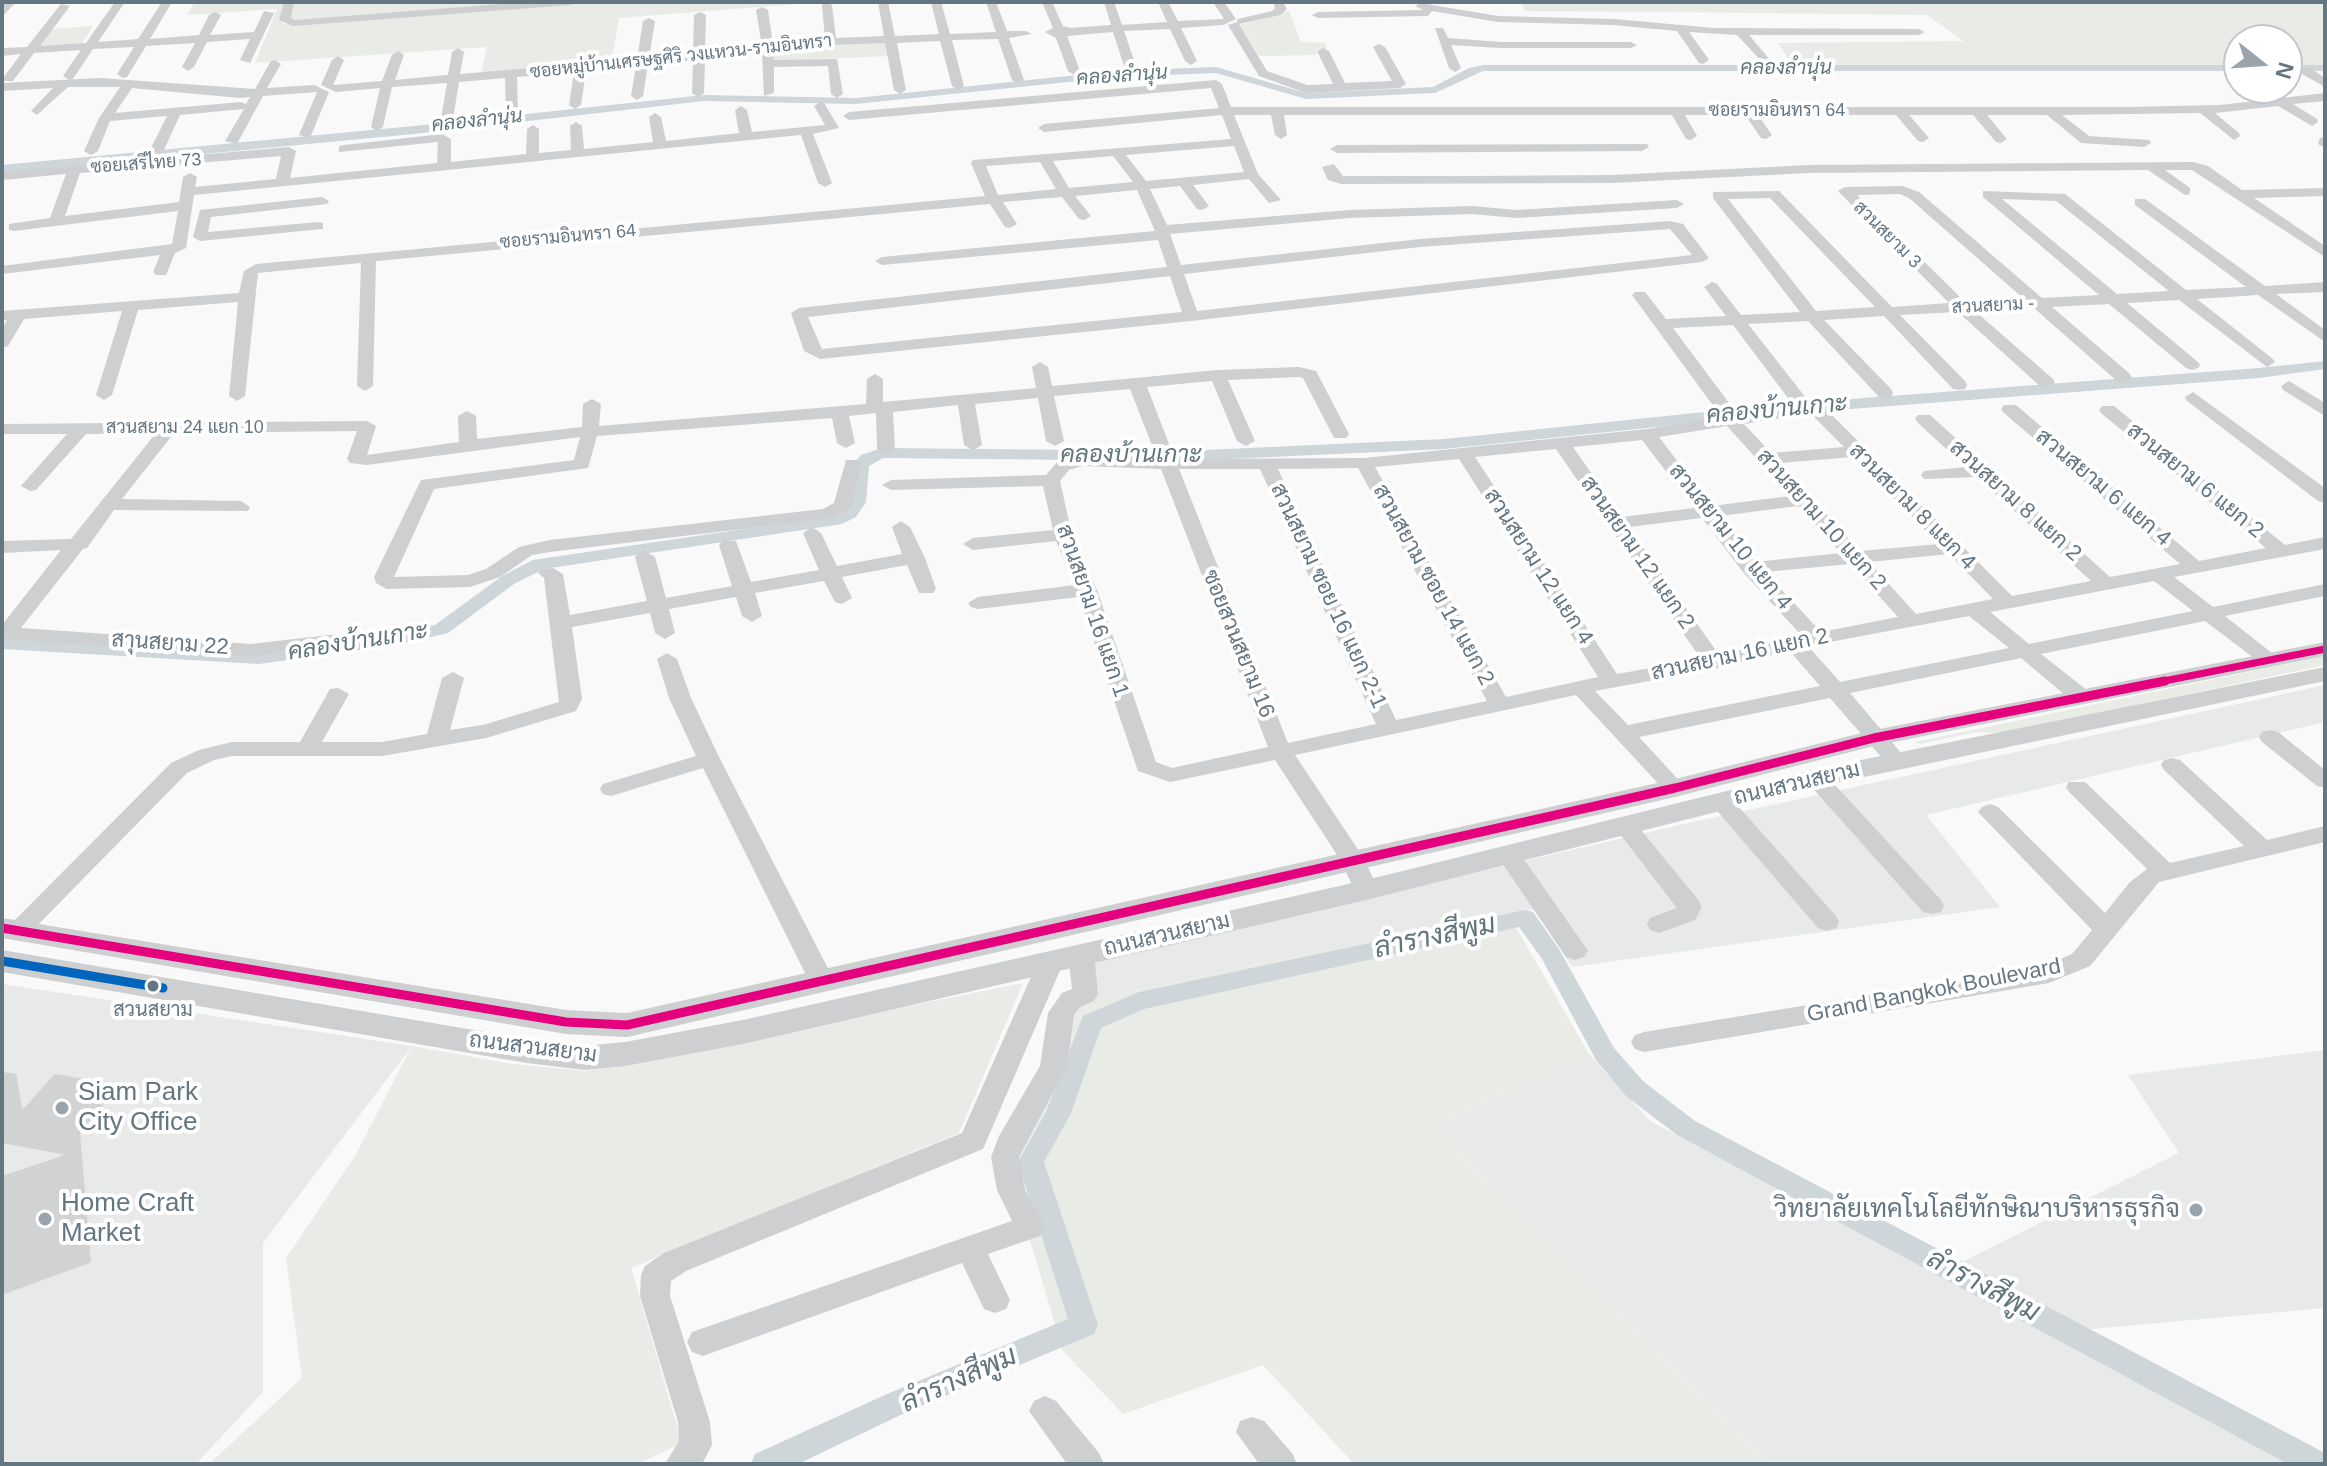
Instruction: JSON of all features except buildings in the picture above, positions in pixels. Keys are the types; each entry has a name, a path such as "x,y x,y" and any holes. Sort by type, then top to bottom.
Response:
{"street":[{"path":"2,14 11,2"},
{"path":"37,111 67,79 120,2"},
{"path":"91,151 143,43 167,2"},
{"path":"289,2 285,20 293,23 571,2"},
{"path":"883,2 900,90"},
{"path":"936,2 958,86"},
{"path":"991,2 1018,80"},
{"path":"1047,2 1074,71"},
{"path":"1109,2 1130,66"},
{"path":"1163,2 1191,61"},
{"path":"1218,2 1263,73 1306,89 1400,84 1379,47"},
{"name":"ซอยหมู่บ้านเศรษฐศิริ วงแหวน-รามอินทรา","path":"6,83 126,79 259,93 581,68 831,42 1233,22 1276,13 1281,9 1278,2"},
{"path":"1312,2 1323,27"},
{"path":"1365,2 1378,27"},
{"path":"827,5 831,42"},
{"path":"6,83 65,6"},
{"path":"1318,15 1371,14 1421,7 1498,19 1620,23 1682,30 1805,35 1919,32"},
{"path":"1421,7 1444,41 1455,68"},
{"path":"762,10 768,49 768,93"},
{"path":"246,60 268,13"},
{"path":"1738,14 1765,61"},
{"path":"188,67 215,15"},
{"path":"698,93 700,15"},
{"path":"1686,15 1697,30"},
{"path":"1794,16 1805,35"},
{"path":"1853,16 1867,35"},
{"path":"1899,16 1932,41"},
{"path":"637,96 640,62 649,21"},
{"path":"1620,23 1639,59"},
{"path":"1682,30 1703,60"},
{"path":"1502,32 1517,60"},
{"path":"1565,33 1581,59"},
{"path":"2,52 257,35"},
{"path":"1444,41 1510,45 1631,45"},
{"path":"1323,51 1341,88"},
{"path":"447,119 458,52"},
{"path":"377,127 387,84 398,55"},
{"path":"305,135 338,60"},
{"path":"768,64 828,60 835,66 837,94"},
{"path":"232,141 275,64"},
{"path":"575,105 581,68"},
{"path":"2306,71 2325,83"},
{"path":"511,74 512,112"},
{"path":"849,116 1219,85 1252,175 1274,200"},
{"name":"ซอยรามอินทรา 64","path":"2303,100 2325,97"},
{"name":"ซอยรามอินทรา 64","path":"1181,147 1229,111 1372,117 1457,129 1526,117 1600,118 1676,111 2128,111 2204,110 2273,104"},
{"path":"2286,104 2312,122"},
{"path":"105,118 251,105"},
{"path":"14,227 421,176 807,136 833,128 820,106"},
{"path":"741,110 746,137"},
{"path":"2204,110 2234,136"},
{"path":"1277,111 1281,135"},
{"path":"1676,111 1691,136"},
{"path":"1749,111 1766,135"},
{"path":"1899,111 1923,138"},
{"path":"1977,111 2001,139"},
{"path":"2050,111 2086,140 2150,140 2128,111"},
{"path":"157,150 175,113"},
{"path":"655,117 660,145"},
{"path":"1088,123 1100,153"},
{"name":"ซอยรามอินทรา 64","path":"1044,128 1088,123 1181,147 1252,175"},
{"path":"576,126 578,153"},
{"path":"532,158 533,129"},
{"path":"1337,149 1457,129 1642,147"},
{"path":"617,149 618,133"},
{"path":"185,204 283,180 746,137 807,136"},
{"path":"807,136 825,183"},
{"path":"344,149 445,139 444,166"},
{"path":"399,170 405,141"},
{"path":"1010,224 993,198 978,163 1240,142"},
{"name":"ซอยรามอินทรา 64","path":"246,297 253,269 1183,181 1181,147"},
{"path":"1117,152 1141,184 1163,232 1191,316"},
{"name":"ซอยเสรีไทย 73","path":"2,176 234,157 234,167 288,156 283,180"},
{"path":"1044,157 1064,191 1084,216"},
{"path":"2,270 26,261 56,257 79,260 118,250 181,247 193,160"},
{"path":"1466,163 1472,180"},
{"path":"1536,163 1544,179"},
{"path":"1605,163 1612,179"},
{"path":"1398,164 1403,180"},
{"path":"1329,167 1333,177 1341,180 1612,179 1677,170 2199,167 2325,253"},
{"path":"2152,167 2185,191"},
{"path":"2016,168 2033,184"},
{"path":"2084,168 2104,186"},
{"path":"56,222 75,169"},
{"path":"1183,181 1202,206"},
{"name":"สวนสยาม 3","path":"2047,383 1961,307 1845,191 1909,192 2124,378"},
{"path":"2238,194 2325,192"},
{"path":"1885,393 1811,315 1718,195 1774,194 1959,385"},
{"path":"2192,365 1988,194 2060,197 2267,362"},
{"path":"185,204 205,213 322,201"},
{"path":"2140,202 2325,337"},
{"path":"882,261 1350,214 1472,210 1517,214 1677,204"},
{"path":"205,213 201,238 318,226"},
{"path":"1670,225 1678,227 1703,255 1697,260 1191,316 815,353 800,311 1177,269 1420,243 1670,225"},
{"path":"161,272 169,249"},
{"path":"365,386 369,256"},
{"path":"73,283 79,260"},
{"path":"1712,287 1800,402"},
{"name":"สวนสยาม -","path":"1662,324 2325,287"},
{"name":"สวนสยาม 10 แยก 2","path":"1640,295 1727,414 1911,620"},
{"path":"2,343 10,315 246,297 237,396"},
{"path":"104,395 131,306"},
{"path":"1040,367 1055,441"},
{"path":"467,416 468,446 590,431 840,412 1218,375 1299,372 1310,375 1340,434"},
{"path":"1218,375 1246,441"},
{"path":"875,379 886,449"},
{"name":"ซอยสวนสยาม 16","path":"1137,384 1281,752 1353,860 1366,890"},
{"path":"2289,386 2325,411"},
{"path":"2193,397 2325,497"},
{"path":"966,400 973,445"},
{"path":"592,404 585,462 575,467 427,484 384,577 386,583 470,581 493,573 526,551 550,546 827,514 843,506 852,464"},
{"name":"สวนสยาม 8 แยก 4","path":"1727,414 1805,409 1819,412 2006,601"},
{"name":"สวนสยาม 6 แยก 4","path":"2010,409 2195,567"},
{"name":"สวนสยาม 6 แยก 2","path":"2108,410 2282,552"},
{"path":"840,412 846,443"},
{"path":"891,485 1051,480 1063,466 1082,461 1164,458 1267,464 1364,463 1647,434 1727,414"},
{"name":"สวนสยาม 8 แยก 2","path":"1924,419 2106,584"},
{"name":"สวนสยาม 24 แยก 10","path":"2,429 367,426 356,459 360,461 468,446"},
{"path":"30,486 81,428"},
{"path":"4,633 80,544 168,429"},
{"name":"สวนสยาม 10 แยก 4","path":"1647,434 1805,641 1834,689 1897,761"},
{"name":"สวนสยาม 12 แยก 2","path":"1561,443 1714,663"},
{"path":"1767,459 1856,451"},
{"name":"สวนสยาม 12 แยก 4","path":"1464,453 1611,681"},
{"name":"สวนสยาม ซอย 14 แยก 2","path":"1364,463 1501,706"},
{"name":"สวนสยาม ซอย 16 แยก 2-1","path":"1267,464 1388,727"},
{"path":"1930,475 1981,471"},
{"name":"สวนสยาม 16 แยก 1","path":"1051,480 1063,535 1087,590 1146,766 1156,772"},
{"path":"1616,523 1803,500"},
{"path":"109,504 241,507"},
{"path":"901,527 926,589"},
{"path":"812,533 842,598"},
{"path":"973,544 1063,535"},
{"path":"2,547 80,544"},
{"path":"729,545 752,616"},
{"name":"สวนสยาม 16 แยก 2","path":"1156,772 1170,775 1611,681 1714,663 1805,641 2006,601 2323,545"},
{"path":"1750,568 1953,548"},
{"path":"645,557 665,633"},
{"path":"561,623 915,558"},
{"path":"9,930 179,768 207,755 232,749 382,749 486,731 568,706 571,699 561,623 553,574 548,573"},
{"path":"2159,575 2270,661"},
{"path":"978,603 1087,590"},
{"path":"1624,733 2325,590"},
{"path":"1972,608 2080,696"},
{"name":"สาุนสยาม 22","path":"4,633 251,650 338,640"},
{"name":"ถนนสวนสยาม","path":"9,930 566,1022 627,1025 1675,788 1874,738 2325,649"},
{"path":"667,659 680,698 709,759 821,980"},
{"name":"ถนนสวนสยาม","path":"2,961 584,1058 625,1054 743,1032 1366,890 1816,778 2325,674"},
{"path":"437,740 453,678"},
{"path":"1582,689 1675,788"},
{"path":"307,750 338,694"},
{"path":"2270,737 2325,781"},
{"path":"611,789 709,759"},
{"path":"2172,765 2262,849"},
{"path":"1816,778 1932,906"},
{"path":"2077,787 2165,873"},
{"path":"1721,801 1827,922"},
{"path":"1990,812 2106,929"},
{"path":"1625,825 1690,907 1686,914 1659,924"},
{"name":"Grand Bangkok Boulevard","path":"1644,1042 2049,974 2081,960 2151,876 2325,834"},
{"path":"1508,854 1575,951"},
{"path":"703,1342 1030,1227 1011,1190 1005,1157 1009,1144 1053,1066 1061,1013 1071,1000 1085,994 1081,954"},
{"path":"682,1464 696,1445 694,1422 655,1296 656,1275 675,1262 973,1141 1051,961"},
{"path":"970,1248 995,1300"},
{"path":"1045,1411 1087,1464"},
{"path":"1252,1432 1280,1464"}],"shaded area":[{"path":"195,2 285,2 283,24 588,2 823,2 619,18 611,63 481,74 487,47 255,63 277,9 187,15"},
{"path":"293,2 552,2 293,20 290,18"},
{"path":"1521,2 1668,2 1675,12 1525,11"},
{"path":"1668,2 2325,2 2325,65 2303,65 2303,24 2223,24 2223,66 1793,66 1778,43 1964,41 1927,15 1676,12"},
{"path":"1289,11 1301,42 1325,43 1327,49 1316,50 1317,55 1259,56 1240,25"},
{"path":"93,26 81,45 37,48 51,29"},
{"path":"884,41 888,56 775,61 772,51"},
{"path":"2325,656 2325,665 2002,733 1977,732 1920,744 1915,742"},
{"path":"2325,685 2325,722 1926,815 2000,907 1572,967 1536,908 1510,917 1247,966 1067,1006 1089,962 1684,824"},
{"path":"1510,917 1589,1054 1440,1126 1502,1198 1773,1464 1354,1464 1263,1365 1123,1414 1063,1351 1004,1153 1067,1006 1247,966"},
{"path":"1023,983 959,1133 631,1268 682,1443 638,1464 209,1464 302,1378 286,1258 355,1156 412,1046 512,1064 585,1071"},
{"path":"2,984 412,1046 263,1243 263,1392 196,1464 2,1464"},
{"name":"วิทยาลัยเทคโนโลยีทักษิณาบริหารธุรกิจ","path":"2325,1050 2325,1308 2080,1330 1954,1266 2179,1153 2128,1075"},
{"path":"1589,1054 1650,1121 2300,1464 1773,1464 1502,1198 1440,1126"}],"waterway":[{"name":"คลองลำนุ่น","path":"2,169 414,130 704,98 856,101 1116,74 1216,70 1306,96 1435,90 1483,68 2223,68"},
{"name":"คลองลำนุ่น","path":"2303,68 2325,68"},
{"name":"คลองบ้านเกาะ","path":"2,643 259,658 396,639 441,629 508,580 539,564 836,520 850,513 858,502 861,465 867,458 882,453 1184,456 1444,444 1772,410 2259,373 2325,365"},
{"name":"ลำรางสีพูม","path":"766,1464 897,1403 1084,1325 1031,1162 1058,1113 1091,1022 1139,1001 1525,918 1551,955 1605,1054 1635,1089 1686,1128 2317,1464"}],"transit line":[{"path":"2,928 566,1022 627,1025 1675,788 1874,738 2325,649"},
{"path":"2,961 163,988"}],"place":[{"name":"สวนสยาม","path":"153,986"},
{"name":"Siam Park City Office","path":"62,1108"},
{"name":"วิทยาลัยเทคโนโลยีทักษิณาบริหารธุรกิจ","path":"2196,1210"},
{"name":"Home Craft Market","path":"45,1219"}]}
